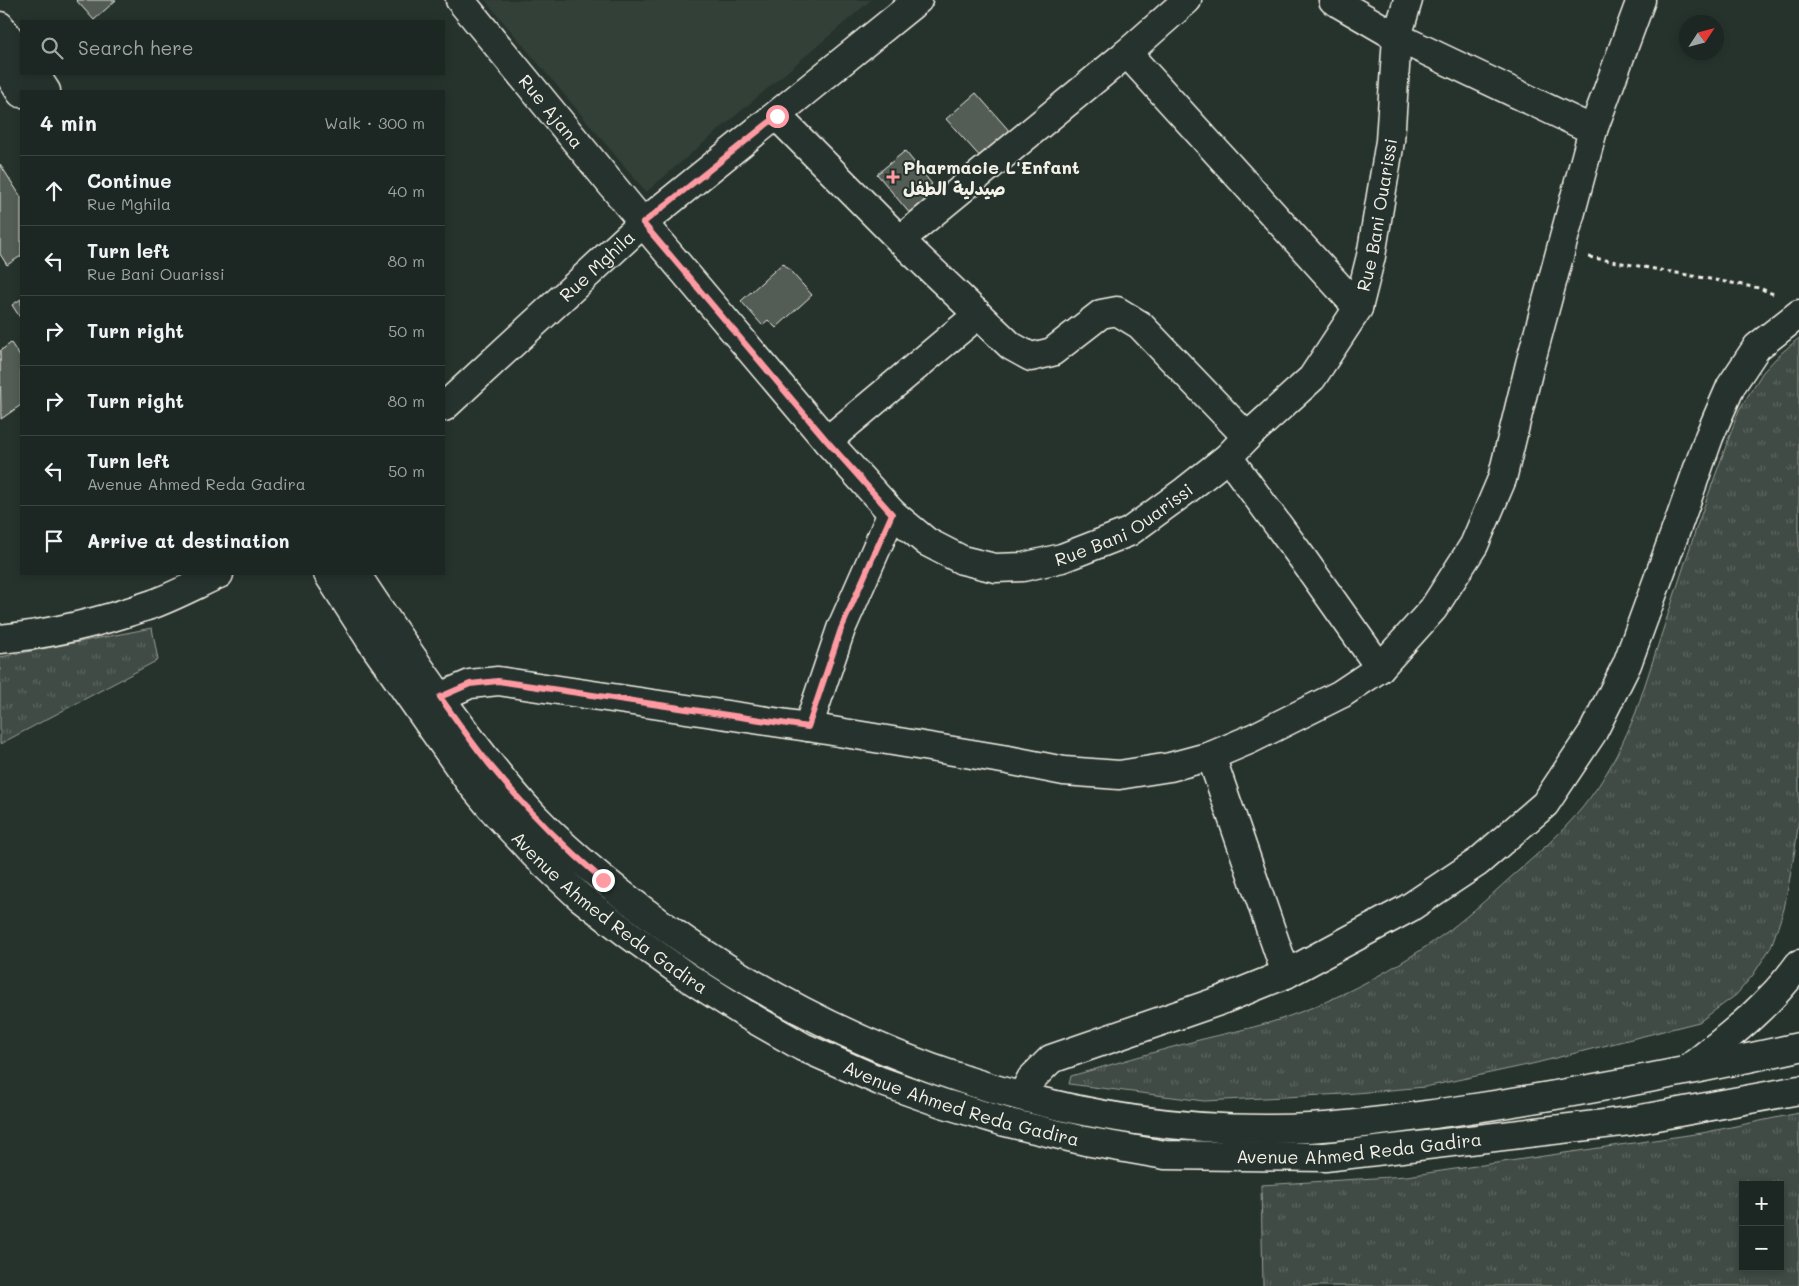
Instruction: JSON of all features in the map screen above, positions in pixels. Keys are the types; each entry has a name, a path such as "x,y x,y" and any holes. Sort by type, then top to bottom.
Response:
{"street":[{"name":"Rue Ajana","path":"460,0 643,223"},
{"name":"Rue Mghila","path":"445,405 643,223 918,0"},
{"path":"900,240 1127,53 1187,0"},
{"path":"1333,0 1397,37 1593,130"},
{"name":"Rue Bani Ouarissi","path":"643,223 827,441 892,514 927,542 962,560 995,568 1023,567 1062,558 1129,532 1228,457 1247,437 1312,378 1358,308 1371,256 1390,141 1397,37 1408,0"},
{"path":"440,697 470,684 498,681 808,727 1064,771 1119,775 1170,767 1211,756 1251,739 1341,694 1380,668 1433,609 1474,545 1502,479 1530,364 1593,130 1642,0"},
{"path":"0,26 20,54"},
{"path":"1127,53 1358,308"},
{"path":"0,61 20,91"},
{"path":"36,75 45,90"},
{"path":"777,116 900,240 1011,346 1031,357 1052,352 1101,314 1117,311 1140,324 1247,437"},
{"path":"1022,1096 1031,1079 1050,1059 1201,1007 1286,974 1409,908 1478,862 1545,804 1593,732 1627,664 1708,438 1731,386 1757,347 1789,306"},
{"path":"827,441 968,323 976,312"},
{"path":"1228,457 1380,668"},
{"path":"808,727 841,629 892,514"},
{"path":"0,639 59,629 107,618 154,604 217,575"},
{"name":"Avenue Ahmed Reda Gadira","path":"329,575 369,638 469,780 535,856 580,897 686,976 747,1015 803,1047 880,1081 916,1094 1005,1122 1085,1141 1166,1155 1325,1157 1630,1121 1799,1090"},
{"name":"Avenue Ahmed Reda Gadira","path":"357,575 440,697 493,770 531,813 572,854 636,906 750,982 851,1036 947,1074 1022,1096 1085,1111 1149,1122 1213,1128 1274,1129 1334,1127 1542,1098 1799,1047"},
{"path":"1211,756 1286,974"},
{"path":"1684,1071 1743,1025 1799,964"}],"path":[{"path":"1561,252 1759,288 1789,306"}],"shaded area":[{"path":"485,0 871,0 646,192"}],"green space":[{"path":"1799,338 1799,818 1784,909 1771,947 1753,975 1736,995 1699,1022 1532,1064 1425,1087 1344,1094 1204,1101 1069,1084 1071,1076 1183,1044 1272,1022 1337,997 1378,976 1437,939 1484,902 1554,839 1583,807 1605,775 1622,744 1636,712 1697,526 1739,410 1763,372"},
{"path":"152,628 158,660 0,744 0,657"},
{"path":"1799,1113 1799,1286 1263,1286 1261,1185 1407,1176 1702,1133"}],"building":[{"path":"76,0 116,0 94,20"},
{"path":"976,93 1012,134 983,160 946,119"},
{"path":"905,151 932,184 922,192 929,200 911,215 877,174"},
{"path":"0,164 20,195 20,257 7,265 0,254"},
{"path":"783,263 812,295 776,328 768,320 762,325 741,301"},
{"path":"20,300 20,317 12,305"},
{"path":"11,343 20,356 20,406 1,419 0,351"}],"place":[{"name":"Pharmacie L'Enfant صيدلية الطفل","path":"893,177"}],"route":[{"path":"603,880 572,854 531,813 493,770 440,697 460,686 498,681 808,727 841,629 892,514 827,441 643,223 777,116"}]}
